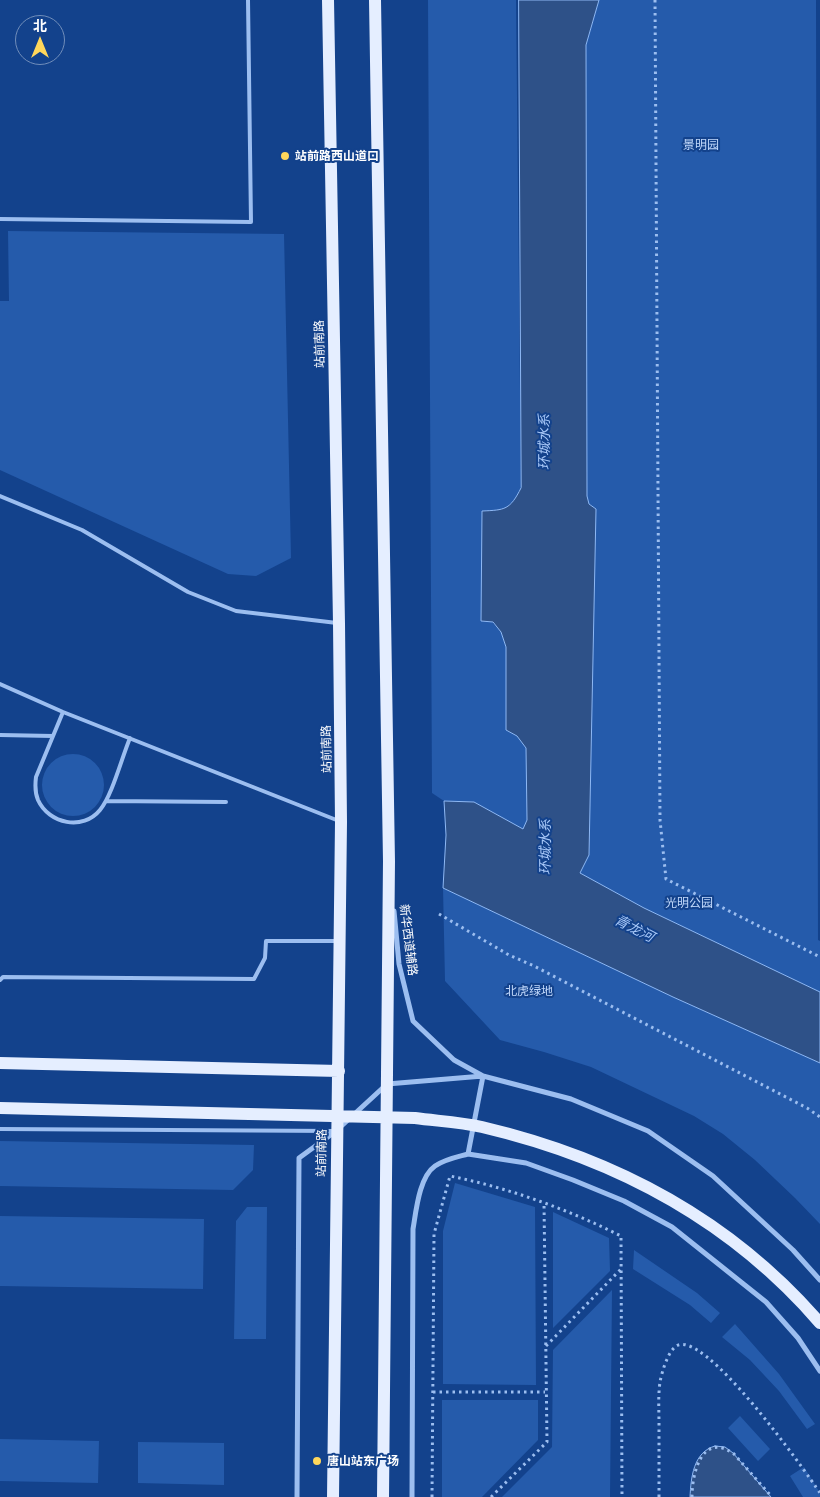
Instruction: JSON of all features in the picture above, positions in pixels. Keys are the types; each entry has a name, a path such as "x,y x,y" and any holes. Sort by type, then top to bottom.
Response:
{"main road":[{"name":"站前南路","path":"328,0 341,822 333,1497"},
{"path":"375,0 389,861 383,1497"},
{"path":"0,1063 339,1070"},
{"path":"0,1108 415,1118 480,1127 534,1140 625,1176 671,1199 722,1231 766,1266 820,1323"}],"street":[{"name":"新华西道辅路","path":"389,861 399,964 413,1020 454,1060 483,1076"},
{"path":"468,1154 483,1076"},
{"path":"297,1497 299,1158 336,1131 387,1084 483,1076 571,1099 648,1131 713,1176 793,1250 820,1280"},
{"path":"412,1497 413,1229 417,1204 425,1179 434,1167 450,1159 468,1154 526,1163 624,1201 672,1226 766,1302 798,1338 820,1370"}],"lane":[{"path":"0,219 251,222 248,0"},
{"path":"0,496 82,530 188,592 236,611 339,623"},
{"path":"0,684 63,712 341,822"},
{"path":"63,712 36,777 35,788 38,800 44,810 64,822 76,823 88,819 99,811 106,801 130,738"},
{"path":"0,735 53,736"},
{"path":"106,801 226,802"},
{"path":"0,980 3,977 254,980 265,958 266,941 340,941"},
{"path":"0,1129 336,1131"}],"path":[{"path":"656,0 660,820 666,879 820,957"},
{"path":"439,914 509,955 534,966 807,1108 820,1117"},
{"path":"432,1497 434,1234 450,1176 476,1181 544,1203 584,1217 622,1236 622,1497"},
{"path":"491,1497 546,1442 544,1203"},
{"path":"545,1347 622,1269"},
{"path":"660,1497 660,1380 665,1365 677,1345 695,1348 734,1384 781,1438 820,1493"},
{"path":"432,1392 546,1392"},
{"path":"692,1497 693,1473 698,1462 711,1448 720,1447 726,1448 734,1454 772,1497"}],"green space":[{"path":"428,0 516,0 521,488 514,501 503,510 481,621 492,622 501,632 506,647 506,730 517,736 526,748 527,820 523,829 474,802 444,801 432,793"},
{"name":"景明园","path":"599,0 816,0 818,940 820,941 820,992 644,908 580,873 589,855 596,509 589,504 587,496 586,45"},
{"path":"8,231 284,234 291,558 256,576 228,574 0,470 0,301 9,301"},
{"path":"73,754 85,756 95,763 102,773 104,785 102,797 95,807 85,814 73,816 61,814 51,807 44,797 42,785 44,773 51,763 61,756"},
{"name":"北虎绿地","path":"443,888 673,997 820,1063 820,1224 755,1160 723,1134 694,1116 591,1067 500,1040 445,981"},
{"path":"0,1141 254,1145 253,1170 233,1190 0,1186"},
{"path":"455,1183 535,1207 536,1385 443,1384 443,1231"},
{"path":"247,1207 267,1207 266,1339 234,1339 236,1221"},
{"path":"553,1212 609,1238 610,1271 553,1328"},
{"path":"0,1216 204,1219 203,1289 0,1286"},
{"path":"634,1250 697,1293 720,1313 711,1323 690,1305 633,1269"},
{"path":"612,1290 610,1497 502,1497 552,1447 553,1350"},
{"path":"735,1324 779,1374 815,1424 807,1429 779,1391 750,1360 722,1337"},
{"path":"442,1400 538,1400 538,1440 482,1497 442,1497"},
{"path":"740,1416 770,1449 758,1461 728,1428"},
{"path":"0,1439 99,1441 98,1483 0,1481"},
{"path":"138,1442 224,1443 224,1485 138,1483"},
{"path":"804,1467 820,1493 820,1497 803,1497 790,1476"}],"water":[{"path":"519,0 599,0 586,45 587,496 589,504 596,509 589,855 580,873 644,908 820,992 820,1063 673,997 443,888 446,835 444,801 474,802 523,829 527,820 526,748 517,736 506,730 506,647 501,632 493,622 481,621 482,511 502,509 510,505 521,488"},
{"path":"715,1446 725,1447 733,1453 771,1497 690,1497 691,1482 698,1460 708,1449"}],"place":[{"name":"站前路西山道口","path":"285,156"},
{"name":"唐山站东广场","path":"317,1461"}],"water label":[{"name":"环城水系","path":"545,442"},
{"name":"环城水系","path":"546,847"},
{"name":"青龙河","path":"634,929"}],"park label":[{"name":"光明公园","path":"689,903"}]}
